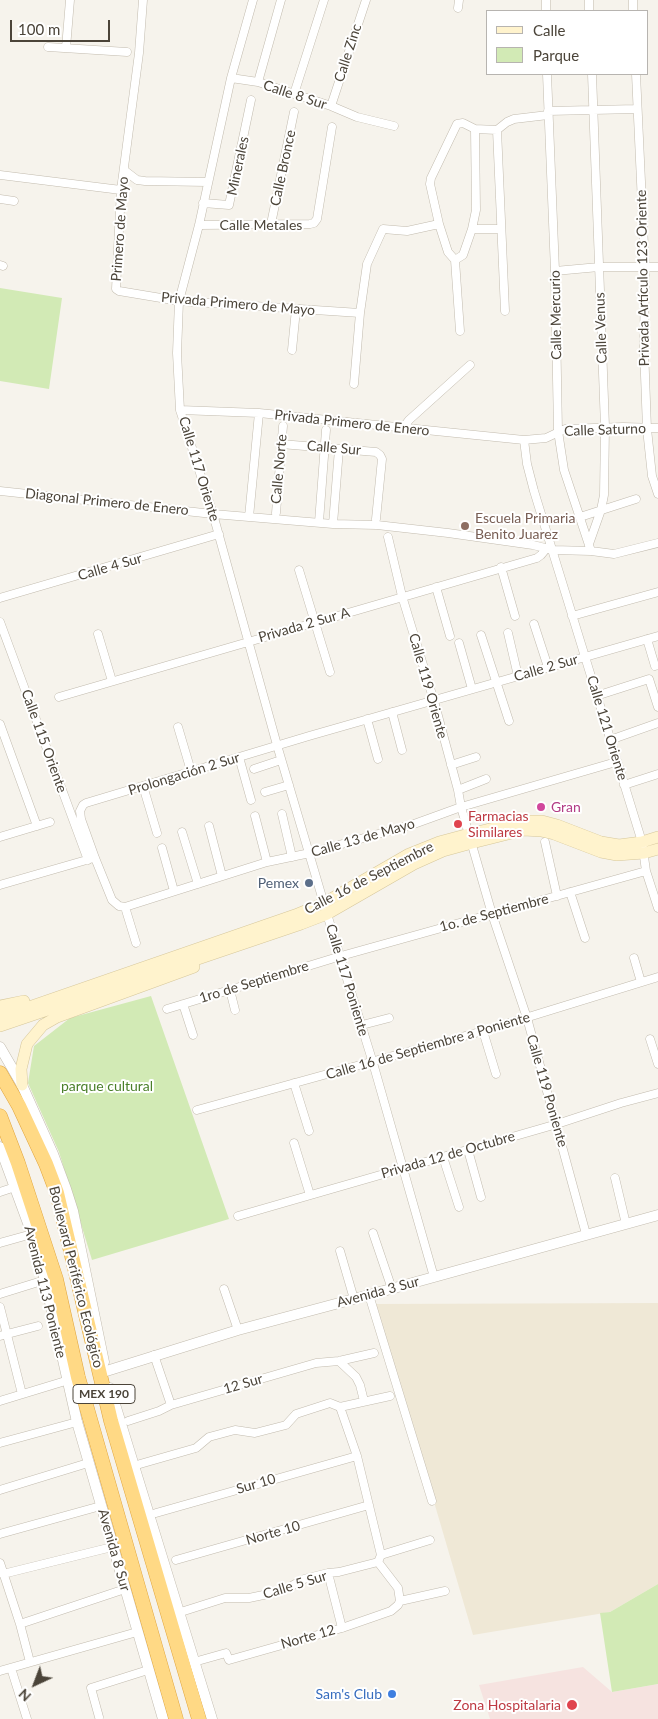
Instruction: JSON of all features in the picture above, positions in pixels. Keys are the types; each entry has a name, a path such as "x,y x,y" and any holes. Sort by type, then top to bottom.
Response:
{"highway":[{"name":"Boulevard Periférico Ecológico","path":"0,1073 20,1106 46,1164 56,1193 102,1372 111,1421 199,1719"},
{"name":"Boulevard Periférico Ecológico","path":"0,1116 18,1163 53,1271 72,1379 176,1719"}],"main road":[{"name":"Calle 16 de Septiembre","path":"0,1026 225,944 295,915 325,908 409,854 439,842 471,838 523,821 557,825 601,842 658,849"},
{"name":"Calle 16 de Septiembre","path":"643,848 658,837"},
{"path":"0,1006 9,1006 29,1000 187,945 225,944"},
{"path":"22,1085 21,1069 27,1044 43,1025 57,1017 197,966 225,944"},
{"name":"Calle 16 de Septiembre","path":"0,1017 160,967"}],"street":[{"path":"66,48 70,0"},
{"name":"Primero de Mayo","path":"116,289 121,190 139,53 143,0"},
{"name":"Calle 117 Oriente","path":"253,0 231,78 199,225 180,301 177,353 180,410 214,514 281,760 325,908"},
{"path":"258,82 281,0"},
{"path":"294,94 324,0"},
{"name":"Calle Zinc","path":"331,106 366,0"},
{"path":"48,47 128,52"},
{"name":"Calle Mercurio","path":"548,75 558,431 564,470 590,547"},
{"name":"Calle Venus","path":"590,547 604,495 605,427 592,75"},
{"name":"Privada Artículo 123 Oriente","path":"636,75 645,268 644,348 647,429 652,476 658,494"},
{"name":"Calle 8 Sur","path":"231,78 258,82 331,106 357,117 394,126"},
{"name":"Minerales","path":"203,204 229,205 252,100"},
{"path":"460,331 455,260 448,252 439,224 430,184 454,127 457,124 463,124 475,130 497,130 514,119 548,113 637,109"},
{"name":"Calle Bronce","path":"271,224 294,112"},
{"name":"Calle Metales","path":"199,225 314,223 317,219 332,127"},
{"path":"455,260 463,255 476,210 475,130"},
{"path":"497,130 505,311"},
{"path":"124,170 137,180 144,182 207,182"},
{"path":"0,174 121,190"},
{"path":"0,199 14,201"},
{"path":"354,384 360,313 367,264 383,229 408,231 439,224"},
{"path":"472,229 500,229"},
{"path":"555,271 599,266 658,267"},
{"name":"Privada Primero de Mayo","path":"116,289 180,301 360,313"},
{"path":"292,350 296,309"},
{"path":"403,428 409,420 470,365"},
{"name":"Privada Primero de Enero","path":"180,410 259,413 524,440"},
{"path":"249,516 259,413"},
{"name":"Calle Norte","path":"276,513 283,426"},
{"name":"Calle Saturno","path":"524,440 546,438 565,429 605,427 658,428"},
{"path":"319,522 326,430"},
{"name":"Calle 121 Oriente","path":"524,440 527,464 549,550 572,616 624,785 643,848 646,871 655,888 658,908"},
{"name":"Calle Sur","path":"281,444 376,452 380,455 382,459 376,519"},
{"path":"333,524 339,449"},
{"name":"Diagonal Primero de Enero","path":"0,491 214,514 333,524 377,525 533,544 549,550 590,547 614,554 658,543"},
{"path":"580,517 636,499"},
{"name":"Calle 4 Sur","path":"0,598 219,534"},
{"name":"Calle 119 Oriente","path":"388,537 402,596 434,701 461,807 471,838"},
{"name":"Privada 2 Sur A","path":"59,697 537,558 549,550"},
{"path":"501,567 515,616"},
{"path":"299,570 330,672"},
{"path":"436,587 450,636"},
{"path":"572,616 658,592"},
{"name":"Calle 115 Oriente","path":"0,622 91,859 112,900 119,906 125,907"},
{"path":"534,624 548,667"},
{"path":"508,633 518,676"},
{"path":"98,634 112,681"},
{"path":"481,635 508,721"},
{"name":"Calle 2 Sur","path":"434,701 658,636"},
{"path":"647,640 655,653 655,666"},
{"path":"460,642 472,689"},
{"path":"596,696 649,679 658,707"},
{"name":"Prolongación 2 Sur","path":"91,859 81,819 80,811 83,805 277,745 434,701"},
{"path":"392,712 402,750"},
{"path":"367,719 378,759"},
{"path":"610,740 658,723"},
{"path":"0,724 37,826"},
{"path":"178,727 191,771"},
{"path":"239,757 251,800"},
{"path":"451,765 476,757"},
{"path":"254,769 281,760"},
{"name":"Calle 13 de Mayo","path":"125,907 268,862 310,853 414,824 461,807 616,762"},
{"path":"624,785 658,774"},
{"path":"458,790 486,779"},
{"path":"265,792 289,785"},
{"path":"143,786 157,833"},
{"path":"282,814 292,857"},
{"path":"256,816 268,862"},
{"path":"1,834 50,822"},
{"path":"209,826 222,876"},
{"path":"182,832 198,884"},
{"name":"Calle 119 Poniente","path":"471,838 492,914 527,1018 586,1234"},
{"path":"545,842 557,896"},
{"path":"162,848 174,891"},
{"path":"0,885 91,859"},
{"name":"1o. de Septiembre","path":"341,956 646,871"},
{"path":"570,892 585,938"},
{"path":"125,907 136,943"},
{"name":"Calle 117 Poniente","path":"325,908 373,1062 434,1276"},
{"name":"1ro de Septiembre","path":"167,1009 341,956"},
{"path":"634,958 641,982"},
{"name":"Calle 16 de Septiembre a Poniente","path":"197,1110 482,1031 658,977"},
{"path":"230,990 235,1010"},
{"path":"183,1004 193,1035"},
{"path":"362,1025 389,1018"},
{"path":"482,1031 496,1074"},
{"path":"650,1039 658,1064"},
{"name":"Boulevard Periférico Ecológico","path":"0,1047 22,1085 66,1189 72,1211 102,1372 212,1719"},
{"path":"294,1083 309,1131"},
{"name":"Privada 12 de Octubre","path":"238,1216 658,1093"},
{"path":"294,1143 310,1195"},
{"name":"Avenida 113 Poniente","path":"0,1147 32,1234 72,1379"},
{"path":"468,1150 481,1198"},
{"path":"443,1157 459,1207"},
{"path":"615,1178 626,1224"},
{"path":"0,1192 15,1187"},
{"name":"Avenida 3 Sur","path":"102,1372 238,1330 369,1296 434,1276 658,1215"},
{"path":"373,1233 392,1289"},
{"path":"0,1243 32,1234"},
{"path":"340,1252 354,1299"},
{"path":"0,1294 45,1280"},
{"path":"224,1290 238,1330"},
{"path":"369,1296 432,1501"},
{"path":"0,1307 3,1335 22,1394"},
{"path":"3,1335 38,1326"},
{"name":"12 Sur","path":"128,1421 159,1411 170,1405 316,1363 339,1361 374,1353"},
{"path":"154,1355 170,1405"},
{"path":"339,1361 356,1377 364,1401"},
{"path":"0,1401 72,1379"},
{"name":"Avenida 8 Sur","path":"72,1379 77,1422 136,1632 163,1719"},
{"path":"140,1464 196,1448 209,1437 235,1430 255,1433 286,1425 296,1414 330,1403 340,1407 390,1396"},
{"path":"340,1407 357,1456 369,1505 379,1559 398,1588 400,1601 445,1591"},
{"path":"0,1443 77,1422"},
{"name":"Sur 10","path":"156,1513 357,1456"},
{"path":"0,1490 88,1463"},
{"name":"Norte 10","path":"176,1560 369,1505"},
{"path":"0,1534 97,1507"},
{"name":"Calle 5 Sur","path":"184,1611 225,1598 249,1598 273,1593 304,1580 339,1572 430,1540"},
{"path":"3,1574 112,1547"},
{"path":"0,1564 20,1624 30,1662"},
{"path":"328,1573 342,1628"},
{"path":"20,1624 125,1589"},
{"name":"Norte 12","path":"194,1662 226,1653 229,1660 342,1628 394,1609 400,1601"},
{"path":"0,1671 136,1632"},
{"path":"11,1668 27,1719"},
{"path":"99,1717 92,1688 148,1670"}],"shaded area":[{"path":"658,1303 658,1584 610,1612 473,1635 376,1304"},
{"name":"Zona Hospitalaria","path":"583,1667 612,1692 658,1684 658,1719 490,1719 479,1685"}],"green space":[{"path":"0,288 62,298 49,389 0,381"},
{"name":"parque cultural","path":"151,996 229,1219 92,1260 59,1152 28,1083 34,1046 70,1018"},
{"path":"658,1584 658,1684 612,1692 600,1613 610,1612"}],"place":[{"name":"Escuela Primaria Benito Juarez","path":"465,526"},
{"name":"Gran","path":"541,807"},
{"name":"Farmacias Similares","path":"458,824"},
{"name":"Pemex","path":"309,883"},
{"name":"Sam's Club","path":"392,1694"},
{"name":"Zona Hospitalaria","path":"572,1705"}]}
